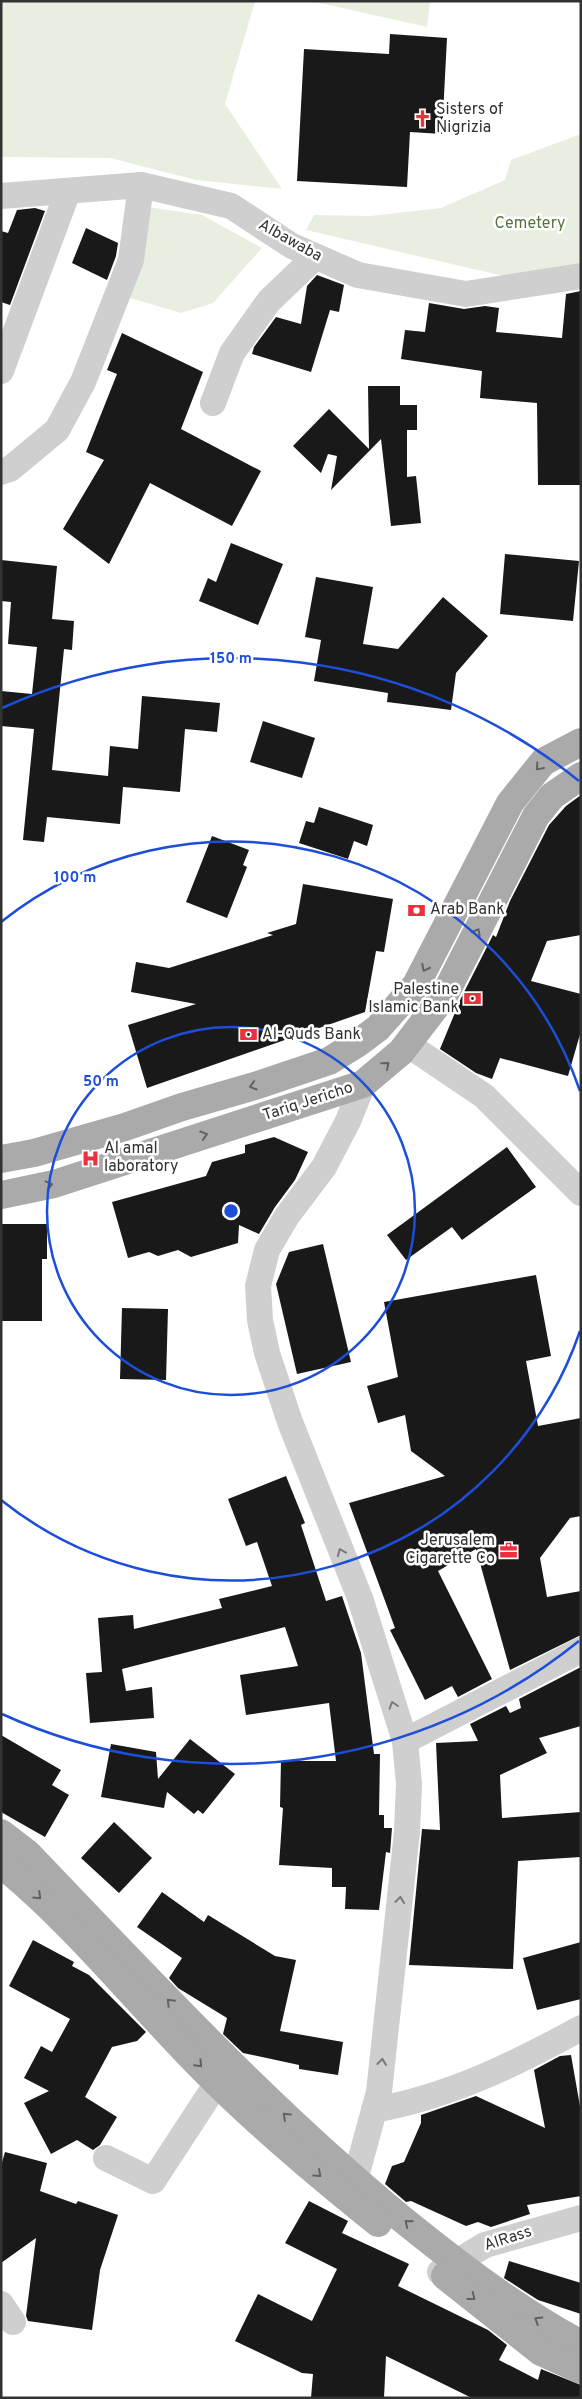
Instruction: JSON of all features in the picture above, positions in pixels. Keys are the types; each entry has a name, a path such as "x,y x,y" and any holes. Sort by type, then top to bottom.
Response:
{"main road":[{"name":"Tariq Jericho","path":"1,1160 34,1153 125,1127 294,1073 329,1061 358,1044 378,1028 416,985 510,803 543,762 581,742"},
{"name":"Tariq Jericho","path":"1,1195 54,1184 363,1084 401,1052 444,996 536,816 552,796 581,776"},
{"path":"294,1073 306,1104"},
{"path":"1,1833 27,1853 351,2189"},
{"path":"1,1864 58,1914 217,2083 448,2267 541,2352 581,2370"},
{"path":"448,2267 581,2344"}],"street":[{"name":"Albawaba","path":"1,196 141,185 231,206 292,246 358,275 466,294 581,276"},
{"path":"1,472 10,469 57,430 83,382 132,260 141,185"},
{"path":"1,372 68,191"},
{"path":"213,403 232,353 269,301 315,257"},
{"path":"407,1044 484,1096 581,1193"},
{"path":"351,2189 379,2092 407,1832 409,1784 405,1741 360,1598 290,1422 267,1353 260,1320 258,1286 266,1250 287,1216 324,1167 348,1120 363,1084"},
{"path":"405,1741 581,1650"},
{"path":"374,2110 407,2104 520,2062 581,2028"},
{"path":"106,2158 153,2181 217,2083"},
{"name":"AlRass","path":"448,2267 484,2245 581,2218"}],"green space":[{"path":"1,1 255,1 225,104 282,189 196,180 110,158 1,157"},
{"path":"311,1 430,1 427,27"},
{"name":"Cemetery","path":"581,134 581,268 512,278 306,230 314,215 370,216 441,208 505,180 511,160"},
{"path":"141,206 202,215 262,248 213,303 181,313 127,297"}],"building":[{"path":"390,34 447,38 442,134 410,132 407,187 297,181 304,49 389,54"},
{"path":"35,208 45,211 10,305 1,302 1,231 8,233 17,210"},
{"path":"86,228 118,243 116,256 107,280 72,263"},
{"path":"317,275 344,285 339,312 330,310 311,372 252,354 254,347 276,317 301,324 307,286"},
{"path":"581,291 581,485 538,485 537,403 480,398 482,371 401,359 405,330 425,332 429,303 464,309 485,306 499,308 496,332 562,338 566,294"},
{"path":"122,333 203,372 181,429 261,471 232,526 150,483 109,564 63,529 104,460 86,452 117,374 107,370"},
{"path":"368,386 400,386 400,405 417,405 417,430 407,430 407,477 416,476 421,523 391,526 381,439 331,490 337,456 328,454 321,473 293,446 329,409 369,449"},
{"path":"231,543 283,564 258,625 199,601 208,578 216,582"},
{"path":"505,554 579,561 573,621 500,614"},
{"path":"1,560 57,566 52,619 74,621 72,650 64,649 52,770 108,776 110,746 138,749 142,696 220,703 217,732 185,729 180,792 123,787 120,824 47,817 44,842 23,840 34,729 1,726 1,691 32,694 37,647 8,644 11,602 1,601"},
{"path":"316,577 373,587 363,644 398,649 443,597 488,636 456,673 451,710 387,702 388,693 314,681 321,640 305,637"},
{"path":"263,721 315,738 302,778 250,762"},
{"path":"581,795 581,935 547,941 531,981 581,994 581,1031 568,1076 500,1058 492,1079 476,1073 440,1049 461,998 493,935 496,937 510,901 549,825 566,806"},
{"path":"319,807 373,825 367,846 354,841 348,859 299,843 306,821 314,823"},
{"path":"212,836 249,850 243,865 247,867 227,918 186,902"},
{"path":"303,884 393,899 384,952 376,951 365,1012 147,1088 128,1025 196,1004 131,992 136,962 169,968 273,935 267,933 296,924"},
{"path":"274,1137 308,1152 295,1180 275,1207 259,1234 239,1225 238,1243 191,1257 178,1250 158,1256 149,1252 128,1258 112,1202 206,1176 212,1162 245,1153 245,1145"},
{"path":"507,1147 536,1187 462,1240 452,1227 406,1260 387,1235"},
{"path":"1,1224 47,1224 47,1259 42,1259 42,1321 1,1321"},
{"path":"323,1244 351,1362 297,1374 276,1284 289,1252"},
{"path":"536,1275 551,1356 526,1361 538,1426 581,1418 581,1516 570,1518 540,1558 547,1597 581,1591 581,1635 510,1670 476,1549 438,1571 492,1679 458,1697 452,1686 425,1700 390,1630 395,1628 349,1503 445,1476 411,1451 405,1415 378,1423 367,1386 398,1377 384,1302"},
{"path":"122,1308 168,1309 166,1380 120,1379"},
{"path":"286,1476 305,1523 301,1525 326,1601 342,1596 361,1653 374,1754 380,1754 379,1815 384,1815 384,1828 392,1828 390,1853 386,1852 379,1910 345,1909 346,1887 332,1887 332,1868 279,1865 283,1808 280,1807 281,1761 336,1761 329,1703 246,1715 240,1675 298,1666 285,1627 122,1669 126,1691 152,1687 154,1718 90,1723 86,1673 102,1672 98,1618 133,1615 134,1629 222,1608 219,1599 272,1586 257,1542 246,1546 228,1499"},
{"path":"581,1667 581,1726 539,1738 547,1753 500,1775 502,1818 581,1812 581,1857 518,1861 513,1969 409,1965 422,1829 440,1830 436,1743 478,1741 470,1724 506,1706 510,1713 521,1708 519,1699"},
{"path":"1,1735 61,1770 52,1785 69,1795 45,1837 1,1812"},
{"path":"190,1739 235,1774 203,1814 198,1810 194,1814 167,1792 164,1808 101,1797 111,1744 156,1752 158,1779"},
{"path":"114,1822 152,1858 119,1893 81,1858"},
{"path":"162,1892 204,1922 208,1915 275,1956 296,1960 280,2031 343,2042 338,2075 299,2069 299,2065 243,2053 223,2034 227,2018 178,1988 169,1978 182,1958 137,1927"},
{"path":"33,1940 74,1962 72,1966 89,1975 146,2032 137,2041 112,2047 85,2097 117,2117 100,2145 93,2150 77,2140 51,2154 24,2103 49,2091 24,2078 41,2046 52,2052 70,2019 9,1986"},
{"path":"581,1942 581,1999 537,2010 523,1958"},
{"path":"571,2055 581,2112 581,2196 527,2205 530,2214 491,2227 478,2222 466,2226 411,2201 406,2202 385,2184 392,2166 404,2162 421,2123 421,2115 476,2096 545,2128 534,2070 560,2056"},
{"path":"5,2152 47,2163 40,2191 76,2204 78,2201 118,2215 100,2270 92,2330 28,2321 26,2316 36,2238 1,2263 1,2166"},
{"path":"309,2201 348,2221 342,2233 409,2264 398,2286 488,2330 507,2345 499,2360 538,2380 541,2369 581,2385 581,2398 472,2398 386,2356 384,2398 311,2398 313,2374 302,2373 235,2341 258,2294 312,2321 337,2269 285,2243"},
{"path":"509,2261 581,2283 581,2314 538,2300 504,2278"}],"place":[{"name":"Sisters of Nigrizia","path":"422,119"},
{"name":"Arab Bank","path":"416,910"},
{"name":"Palestine Islamic Bank","path":"473,999"},
{"name":"Al-Quds Bank","path":"248,1035"},
{"name":"Al amal laboratory","path":"90,1158"},
{"name":"Jerusalem Cigarette Co","path":"509,1550"}]}
